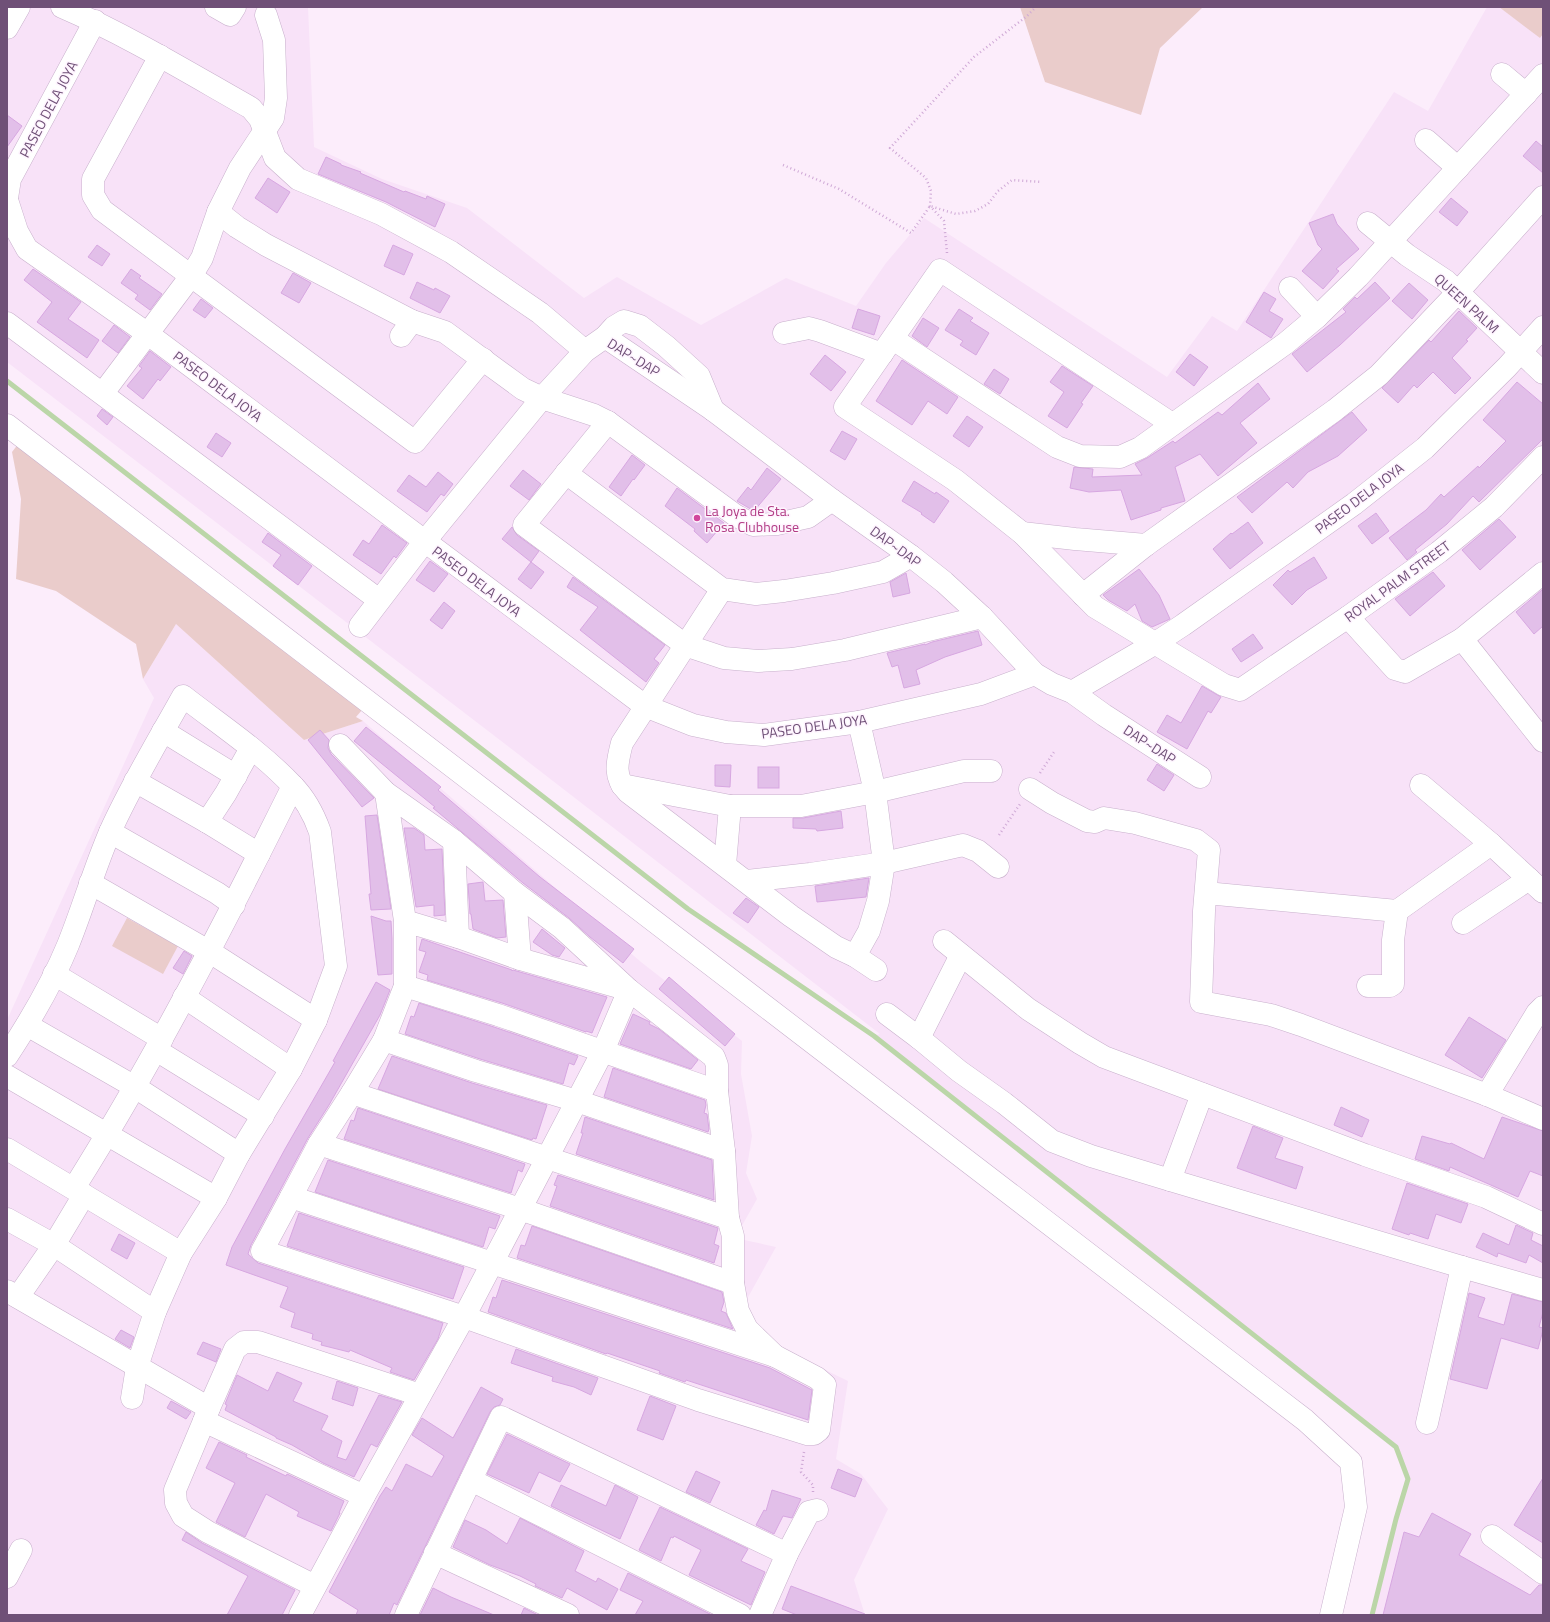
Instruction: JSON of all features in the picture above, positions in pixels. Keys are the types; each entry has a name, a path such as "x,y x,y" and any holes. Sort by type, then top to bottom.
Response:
{"street":[{"path":"7,28 19,7"},
{"path":"62,7 95,21 160,56 250,108 260,119 275,158 298,179 381,214 451,252 540,313 584,351"},
{"path":"216,7 230,15 235,7"},
{"path":"103,393 191,276 202,258 218,212 240,168 274,118 276,98 274,40 266,15"},
{"name":"PASEO DELA JOYA","path":"95,21 10,179 7,199 17,232 27,249 148,334 645,706 693,725 726,732 764,735 859,722 981,694 1035,674"},
{"path":"160,56 93,179 93,195 102,210 415,442 483,359"},
{"path":"1502,74 1526,94"},
{"path":"784,333 809,328 888,347 1056,447 1080,456 1120,457 1140,448 1286,343 1317,318 1358,278 1543,75"},
{"path":"1426,140 1458,168"},
{"path":"1083,595 1146,545 1340,406 1379,375 1458,292 1543,197"},
{"path":"218,212 237,227 266,245 407,329 444,332 523,388 542,398 594,415 608,422 735,515 753,525 777,524 808,517 832,500"},
{"name":"QUEEN PALM","path":"1368,222 1407,255 1446,281 1520,353 1543,373"},
{"path":"1154,644 1095,607 1022,533 954,480 845,408 940,270 1172,424"},
{"path":"1290,288 1317,318"},
{"name":"DAP~DAP","path":"360,626 425,541 542,398 584,351 605,337 614,327 624,321 640,326 666,346 699,376 713,410 944,582 982,617 1035,674 1052,684 1072,692 1104,715 1200,777"},
{"path":"7,323 379,600"},
{"name":"PASEO DELA JOYA","path":"1072,692 1154,644 1354,504 1419,453 1520,353 1543,327"},
{"path":"608,422 524,525 685,645 724,658 758,662 792,659 845,650 982,617"},
{"path":"7,425 1305,1420 1351,1462 1356,1507 1331,1615"},
{"name":"ROYAL PALM STREET","path":"1154,644 1224,685 1240,690 1348,617 1439,552 1494,507 1543,457"},
{"path":"566,473 722,589 756,594 833,584 882,572 911,556"},
{"path":"1022,533 1146,545"},
{"path":"1348,617 1395,669 1405,672 1462,639 1543,573"},
{"path":"722,589 622,743 617,765 621,785 628,792 747,881 791,916 836,947 855,956 876,970"},
{"path":"1462,639 1543,741"},
{"path":"7,1056 27,1025 54,974 68,945 110,832 135,781 183,696 251,748 293,786 313,814 320,832 336,966 316,1020 291,1069 239,1154 216,1198 181,1253 155,1312 137,1367 132,1398"},
{"path":"855,956 869,931 876,908 884,863 875,792 859,722"},
{"path":"163,731 236,776"},
{"path":"340,745 386,793 454,841 516,893 562,928 629,990 714,1057 717,1065 717,1091 724,1152 728,1218 732,1236 733,1283 738,1311 747,1329 775,1356"},
{"path":"208,822 251,748"},
{"path":"621,785 730,806 801,806 875,792 964,771 991,771"},
{"path":"135,781 208,822 259,854"},
{"path":"1421,785 1491,844 1536,886 1463,923"},
{"path":"293,786 210,952 108,1135 54,1245 12,1294 137,1367 206,1414 364,1496"},
{"path":"1030,790 1087,821 1095,822 1104,818 1119,819 1196,840 1209,850 1201,1002 1271,1015 1487,1095 1543,1119"},
{"path":"291,1197 491,1264 775,1356 817,1378 825,1385 819,1430 814,1434 807,1434 698,1400 464,1317 262,1251 319,1144 384,1040 405,986 404,921 386,793"},
{"path":"725,865 730,806"},
{"path":"110,832 217,893 234,905"},
{"path":"454,841 458,937"},
{"path":"1206,893 1397,911 1491,844"},
{"path":"747,881 810,874 884,863 963,845 978,851 998,867"},
{"path":"90,883 210,952 316,1020"},
{"path":"516,893 520,959"},
{"path":"1368,986 1390,986 1393,984 1393,940 1397,911"},
{"path":"404,921 458,937 520,959 629,990"},
{"path":"944,941 1028,1009 1104,1057 1357,1152 1486,1197 1543,1224"},
{"path":"919,1038 961,955"},
{"path":"54,974 159,1044 262,1116"},
{"path":"405,986 603,1051 717,1091"},
{"path":"300,1615 364,1496 464,1317 603,1051 629,990"},
{"path":"184,998 291,1069"},
{"path":"1487,1095 1537,1013 1543,1007"},
{"path":"887,1014 959,1071 1052,1140 1091,1156 1462,1268 1543,1290"},
{"path":"27,1025 135,1087 239,1154"},
{"path":"384,1040 476,1071 577,1101 724,1152"},
{"path":"7,1076 216,1198"},
{"path":"352,1093 728,1218"},
{"path":"1170,1180 1202,1094"},
{"path":"319,1144 520,1209 733,1283"},
{"path":"7,1149 181,1253"},
{"path":"7,1219 54,1245 155,1312"},
{"path":"1427,1423 1462,1268"},
{"path":"315,1586 208,1532 182,1516 176,1503 175,1490 206,1414 235,1349 244,1342 258,1342 420,1395"},
{"path":"406,1615 501,1417 787,1554"},
{"path":"472,1480 740,1615"},
{"path":"760,1615 787,1554 813,1511"},
{"path":"1492,1536 1543,1573"},
{"path":"7,1577 21,1550"},
{"path":"435,1553 568,1615"}],"path":[{"path":"783,165 839,189 912,233 930,206 931,191 926,178 890,148 974,57 1027,16 1036,7"},
{"path":"930,206 956,214 975,211 988,204 998,191 1012,180 1042,182"},
{"path":"930,206 944,221 947,274"},
{"path":"807,1434 801,1472 813,1485 813,1511"}],"shaded area":[{"path":"7,7 308,7 314,147 382,179 467,208 584,298 617,277 701,325 786,278 856,306 886,263 924,218 1167,377 1212,316 1237,331 1394,92 1428,111 1487,7 1499,7 1540,37 1543,34 1543,1585 1540,1583 1524,1603 1434,1542 1404,1532 1385,1615 1372,1615 1396,1519 1408,1479 1396,1447 874,1036 880,1034 7,362"},
{"path":"1020,7 1203,7 1160,48 1141,115 1045,82"},
{"path":"1499,7 1543,7 1543,34 1540,38"},
{"path":"22,439 374,696 356,717 363,721 304,740 176,624 143,679 136,644 56,591 16,579 21,499 12,452"},
{"path":"176,624 304,740 363,721 641,962 742,1041 741,1074 752,1136 746,1173 757,1199 735,1238 776,1247 742,1308 774,1345 848,1381 836,1459 861,1474 888,1509 854,1580 865,1615 7,1615 7,1020 154,698 143,679"},
{"path":"127,918 178,946 163,974 112,946"}],"building":[{"path":"7,115 22,126 7,147"},
{"path":"1536,141 1543,147 1543,173 1523,156"},
{"path":"326,157 404,192 405,191 426,199 427,196 445,204 435,227 386,202 318,174"},
{"path":"268,178 290,192 277,213 255,198"},
{"path":"1451,198 1468,212 1457,226 1439,212"},
{"path":"1333,214 1337,224 1359,249 1336,269 1339,271 1323,289 1302,271 1322,249 1318,245 1309,223"},
{"path":"97,245 110,254 102,266 88,257"},
{"path":"393,245 413,254 404,275 384,266"},
{"path":"33,269 81,302 68,319 99,340 87,358 37,322 52,302 24,280"},
{"path":"131,269 141,276 139,278 162,294 150,310 135,299 138,295 121,283"},
{"path":"293,273 311,283 299,303 281,293"},
{"path":"417,282 434,290 435,288 450,296 440,313 410,298"},
{"path":"1375,282 1390,298 1340,345 1307,372 1292,354 1346,312 1343,309 1355,297 1357,299"},
{"path":"1409,283 1428,300 1412,319 1392,301"},
{"path":"1264,292 1276,299 1269,311 1283,319 1271,338 1246,322"},
{"path":"201,299 213,308 205,318 193,310"},
{"path":"858,309 880,316 874,335 852,328"},
{"path":"959,309 973,318 970,321 989,333 976,355 960,345 963,341 945,330"},
{"path":"1459,311 1477,328 1466,340 1468,341 1452,358 1471,378 1455,394 1433,372 1417,388 1414,385 1398,403 1382,388 1429,340 1431,342"},
{"path":"923,318 939,328 927,347 912,336"},
{"path":"114,325 130,337 118,353 102,341"},
{"path":"150,351 171,367 160,381 158,379 143,399 127,386 142,368 139,366"},
{"path":"1190,354 1208,367 1194,386 1176,372"},
{"path":"825,355 846,372 831,391 810,374"},
{"path":"902,360 958,397 947,414 928,401 912,425 876,401"},
{"path":"1062,366 1093,386 1081,403 1083,404 1067,428 1048,416 1064,392 1050,382"},
{"path":"994,369 1009,379 1000,394 984,384"},
{"path":"1517,382 1543,404 1543,439 1479,502 1473,496 1447,524 1415,550 1417,552 1407,560 1389,538 1426,510 1441,494 1444,497 1478,466 1479,468 1506,441 1483,420"},
{"path":"1258,383 1270,399 1240,423 1257,443 1218,476 1200,454 1175,467 1185,501 1161,508 1161,510 1131,520 1121,490 1089,492 1070,488 1074,467 1093,469 1092,477 1142,475 1135,464 1173,441 1175,443 1218,412 1222,415"},
{"path":"102,409 113,417 107,425 97,416"},
{"path":"1352,412 1367,430 1338,456 1308,472 1293,488 1287,482 1252,513 1237,497"},
{"path":"967,416 983,427 969,447 953,436"},
{"path":"842,431 857,439 845,460 830,451"},
{"path":"216,433 231,443 222,457 207,447"},
{"path":"632,455 645,465 621,496 609,487"},
{"path":"767,468 781,479 754,511 737,501 748,487 751,490"},
{"path":"523,470 541,484 529,500 510,486"},
{"path":"438,472 453,484 444,496 441,494 427,512 397,491 409,475 426,487"},
{"path":"914,481 935,494 936,492 949,501 934,523 921,514 922,513 902,501"},
{"path":"677,488 724,523 707,543 694,531 695,529 665,506"},
{"path":"1376,513 1389,531 1372,544 1358,526"},
{"path":"1499,519 1516,537 1480,570 1462,550"},
{"path":"1248,522 1263,543 1230,569 1213,549 1231,533 1232,534"},
{"path":"382,525 407,543 396,558 394,556 381,574 353,555 363,540 369,544"},
{"path":"512,527 517,535 539,551 531,562 502,539"},
{"path":"268,533 312,566 298,585 273,566 281,555 262,542"},
{"path":"1314,557 1327,578 1307,590 1292,605 1273,585 1288,570 1290,572"},
{"path":"430,561 448,574 434,592 416,580"},
{"path":"531,562 544,572 531,589 518,579"},
{"path":"1139,569 1159,595 1170,619 1152,627 1142,621 1135,604 1127,611 1108,600 1103,595"},
{"path":"1433,572 1445,586 1410,616 1395,599"},
{"path":"906,573 910,593 893,597 890,582"},
{"path":"573,577 665,645 654,659 659,663 646,682 580,630 598,607 567,587"},
{"path":"1543,589 1543,626 1534,634 1516,612"},
{"path":"444,602 455,611 442,629 430,620"},
{"path":"978,631 982,645 945,657 916,670 920,684 904,688 898,665 892,667 887,653 925,645"},
{"path":"1253,634 1263,648 1241,662 1232,649"},
{"path":"1202,686 1221,697 1211,713 1208,711 1187,749 1157,732 1167,715 1181,723"},
{"path":"366,727 441,787 438,790 540,877 634,949 623,963 569,918 523,883 433,808 435,807 354,741"},
{"path":"320,730 329,740 328,748 331,754 374,798 362,807 308,740"},
{"path":"1157,764 1174,775 1164,791 1147,780"},
{"path":"715,765 731,765 730,787 715,786"},
{"path":"758,767 779,767 779,788 758,788"},
{"path":"841,811 843,828 817,831 816,829 793,828 793,818 803,818"},
{"path":"377,815 391,909 371,910 365,816"},
{"path":"404,828 414,828 424,835 425,850 442,849 445,915 434,916 434,905 416,907"},
{"path":"869,878 866,897 817,902 815,886"},
{"path":"483,882 485,901 503,900 506,937 497,938 473,929 470,914 468,884"},
{"path":"746,898 759,907 748,923 733,913"},
{"path":"371,916 386,921 391,921 392,974 378,975"},
{"path":"542,929 565,948 559,957 552,955 533,942"},
{"path":"422,939 512,971 513,970 607,997 592,1033 427,980 428,975 419,972 426,952 419,950"},
{"path":"184,951 192,956 183,974 173,968"},
{"path":"669,977 735,1034 725,1046 659,989"},
{"path":"376,982 390,990 380,1015 329,1105 308,1138 251,1245 248,1254 258,1263 443,1323 438,1339 414,1380 390,1372 392,1368 350,1350 349,1352 321,1345 322,1342 312,1339 313,1334 291,1327 295,1313 280,1307 288,1287 226,1265 232,1247 285,1149 335,1062 333,1061"},
{"path":"419,1003 578,1056 574,1065 569,1063 563,1084 480,1059 405,1034 411,1016 414,1017"},
{"path":"633,1014 650,1022 649,1024 659,1029 698,1060 691,1069 620,1044"},
{"path":"1469,1017 1506,1040 1482,1078 1445,1055"},
{"path":"392,1056 472,1083 547,1105 536,1139 533,1138 532,1140 378,1089"},
{"path":"613,1068 705,1100 706,1105 704,1113 707,1114 708,1132 604,1097"},
{"path":"1341,1107 1369,1120 1362,1137 1334,1125"},
{"path":"358,1108 525,1164 522,1172 518,1170 511,1193 344,1139 351,1120 354,1121"},
{"path":"585,1117 712,1160 714,1200 576,1154 583,1133 581,1133"},
{"path":"1502,1117 1543,1131 1543,1176 1530,1171 1518,1197 1450,1167 1449,1171 1415,1159 1422,1136 1450,1144 1451,1143 1484,1159"},
{"path":"1253,1126 1283,1138 1275,1158 1303,1167 1296,1189 1237,1168"},
{"path":"328,1160 500,1216 495,1229 489,1227 483,1247 315,1192"},
{"path":"558,1175 718,1228 714,1244 719,1246 714,1263 550,1206 557,1186 554,1185"},
{"path":"1407,1183 1468,1204 1461,1223 1436,1214 1428,1239 1410,1233 1409,1235 1392,1229"},
{"path":"299,1213 464,1267 453,1299 287,1246"},
{"path":"1516,1225 1533,1233 1531,1240 1543,1246 1543,1263 1529,1255 1526,1263 1498,1253 1497,1257 1476,1247 1483,1233 1509,1245"},
{"path":"532,1226 722,1292 724,1302 721,1311 726,1313 733,1329 517,1258 521,1245 525,1246"},
{"path":"119,1234 135,1243 127,1259 111,1250"},
{"path":"502,1280 770,1368 812,1390 808,1420 686,1380 685,1382 659,1373 660,1371 607,1353 606,1354 488,1312 493,1297 496,1298"},
{"path":"1469,1293 1485,1298 1478,1317 1504,1325 1512,1294 1543,1302 1543,1312 1539,1327 1543,1328 1543,1330 1538,1349 1501,1338 1487,1389 1450,1379"},
{"path":"121,1330 134,1337 130,1348 115,1339"},
{"path":"203,1342 221,1349 216,1362 197,1354"},
{"path":"516,1349 598,1378 591,1395 574,1387 552,1381 553,1377 511,1363"},
{"path":"277,1372 302,1383 293,1401 328,1416 321,1430 342,1441 337,1457 346,1460 379,1395 402,1402 377,1447 371,1444 354,1477 323,1463 225,1410 227,1405 225,1404 237,1375 268,1391"},
{"path":"337,1381 358,1388 353,1406 332,1399"},
{"path":"481,1387 503,1399 500,1405 494,1407 490,1412 397,1605 394,1603 389,1615 356,1615 358,1610 329,1592 380,1496 386,1487 392,1491 406,1464 432,1477 444,1456 412,1435 422,1418 453,1438"},
{"path":"650,1396 676,1406 663,1440 637,1430"},
{"path":"171,1401 191,1412 186,1419 167,1408"},
{"path":"507,1434 570,1464 560,1482 539,1472 529,1493 487,1474"},
{"path":"219,1442 286,1476 287,1474 344,1501 331,1531 297,1516 299,1512 266,1494 245,1537 216,1522 235,1483 206,1468"},
{"path":"838,1469 862,1479 855,1497 831,1488"},
{"path":"696,1471 720,1482 710,1503 686,1492"},
{"path":"1543,1478 1543,1543 1514,1525"},
{"path":"561,1485 606,1506 615,1485 638,1497 620,1539 551,1506"},
{"path":"772,1490 801,1499 792,1518 783,1516 774,1534 756,1525 764,1510 766,1511"},
{"path":"660,1507 748,1549 741,1561 765,1572 751,1605 689,1575 701,1550 674,1536 673,1538 671,1537 661,1561 639,1550"},
{"path":"1432,1513 1471,1534 1459,1555 1530,1595 1539,1585 1543,1585 1543,1615 1383,1615 1404,1532 1419,1537"},
{"path":"520,1518 584,1551 575,1571 596,1582 598,1578 618,1589 607,1610 567,1588 562,1598 535,1586 536,1584 520,1576 490,1565 453,1547 465,1520 486,1530 507,1544"},
{"path":"186,1532 202,1543 295,1590 282,1615 227,1615 248,1576 182,1540"},
{"path":"628,1573 712,1615 635,1615 643,1601 620,1590"},
{"path":"791,1586 865,1615 797,1615 782,1609"},
{"path":"433,1588 451,1597 494,1615 420,1615"},
{"path":"524,1608 538,1615 521,1615"}],"waterway":[{"path":"7,381 688,909 874,1036 1396,1447 1408,1479 1396,1519 1372,1615"}],"place":[{"name":"La Joya de Sta. Rosa Clubhouse","path":"697,518"}]}
